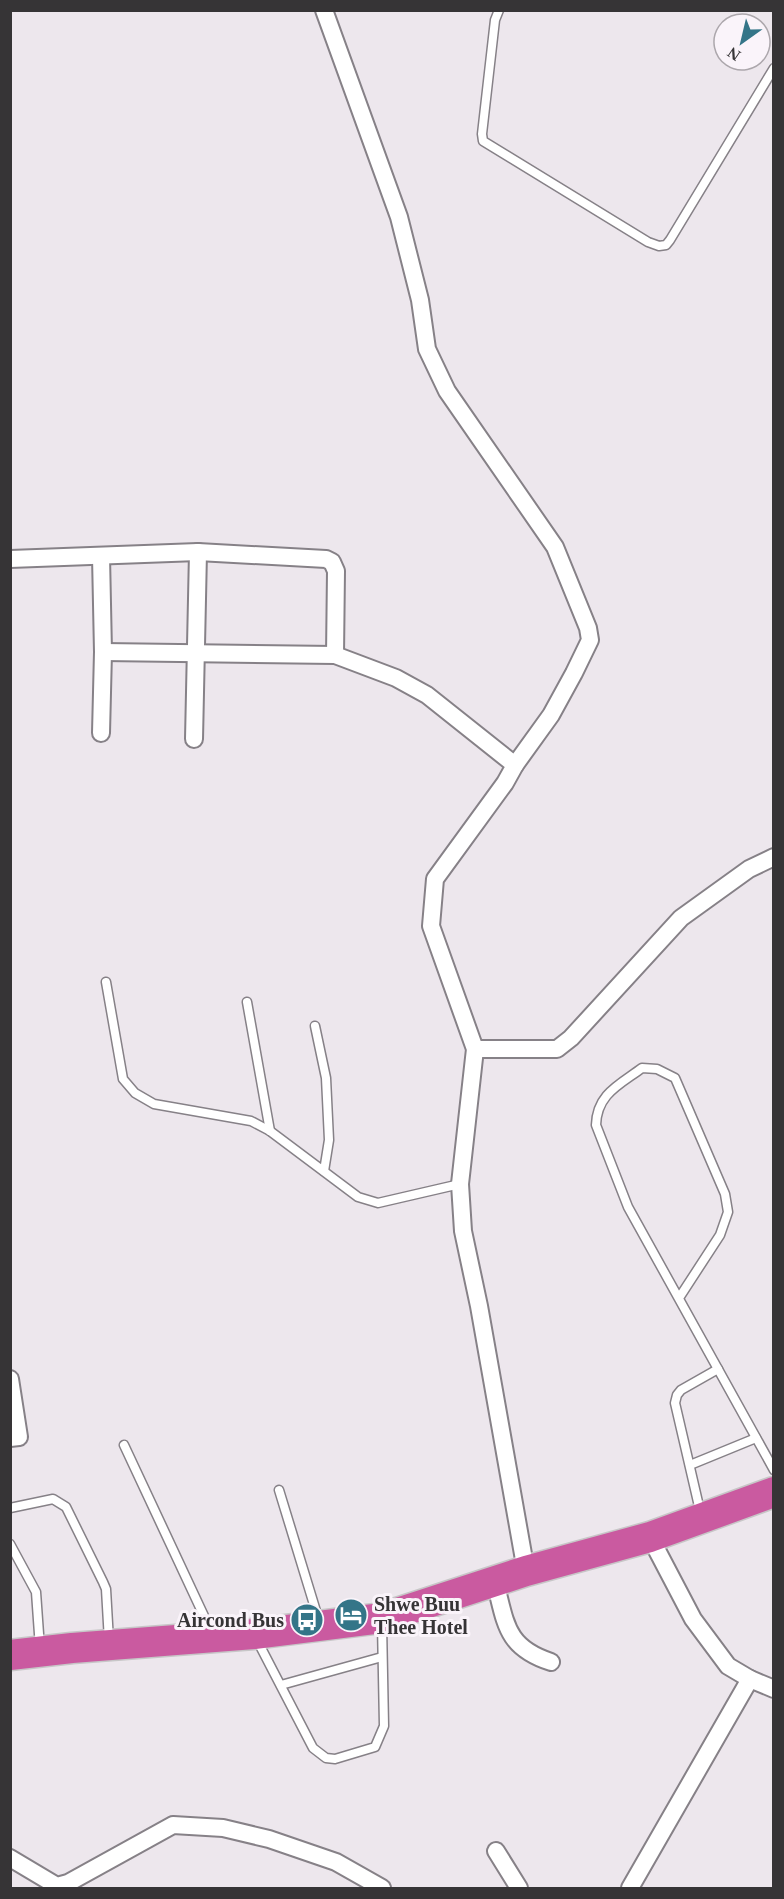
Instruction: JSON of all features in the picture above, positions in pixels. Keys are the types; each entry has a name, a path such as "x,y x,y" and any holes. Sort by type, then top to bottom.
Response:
{"highway":[{"path":"10,1655 254,1634 381,1618 526,1571 650,1536 774,1492"}],"street":[{"path":"324,10 399,217 420,300 427,349 447,391 555,547 588,628 590,640 551,715 515,765 506,783 435,879 431,926 475,1049 460,1184 463,1231 479,1306 526,1571"},
{"path":"10,559 198,552 320,558 332,562 336,571 335,655"},
{"path":"194,739 198,552"},
{"path":"101,556 103,652 101,732"},
{"path":"103,652 335,655 396,678 427,695 515,765"},
{"path":"475,1049 557,1049 571,1038 681,918 749,869 774,857"},
{"path":"10,1379 19,1437 10,1438"},
{"path":"650,1536 693,1619 728,1666 774,1689"},
{"path":"495,1582 506,1626 518,1645 533,1656 551,1662"},
{"path":"630,1888 750,1678"},
{"path":"10,1858 57,1886 68,1883 173,1825 223,1828 269,1839 336,1862 382,1888"},
{"path":"496,1851 519,1888"}],"lane":[{"path":"499,10 495,20 483,141 648,242 659,246 666,245 670,240 774,68"},
{"path":"106,982 123,1079 135,1093 154,1104 251,1121 270,1131 358,1197 378,1203 460,1184"},
{"path":"247,1002 270,1131"},
{"path":"315,1026 326,1078 329,1140 324,1171"},
{"path":"679,1298 720,1235 728,1212 725,1194 675,1078 657,1069 642,1068 603,1098 596,1113 596,1125 628,1207 774,1470"},
{"path":"702,1518 675,1403 681,1390 718,1369"},
{"path":"690,1466 756,1438"},
{"path":"124,1445 214,1637"},
{"path":"279,1490 321,1626"},
{"path":"10,1508 53,1499 66,1507 105,1589 109,1645"},
{"path":"10,1544 36,1592 41,1652"},
{"path":"254,1634 313,1748 326,1758 335,1759 375,1747 384,1726 381,1618"},
{"path":"281,1685 382,1657"}],"place":[{"name":"Shwe Buu Thee Hotel","path":"351,1615"},
{"name":"Aircond Bus","path":"307,1620"}]}
